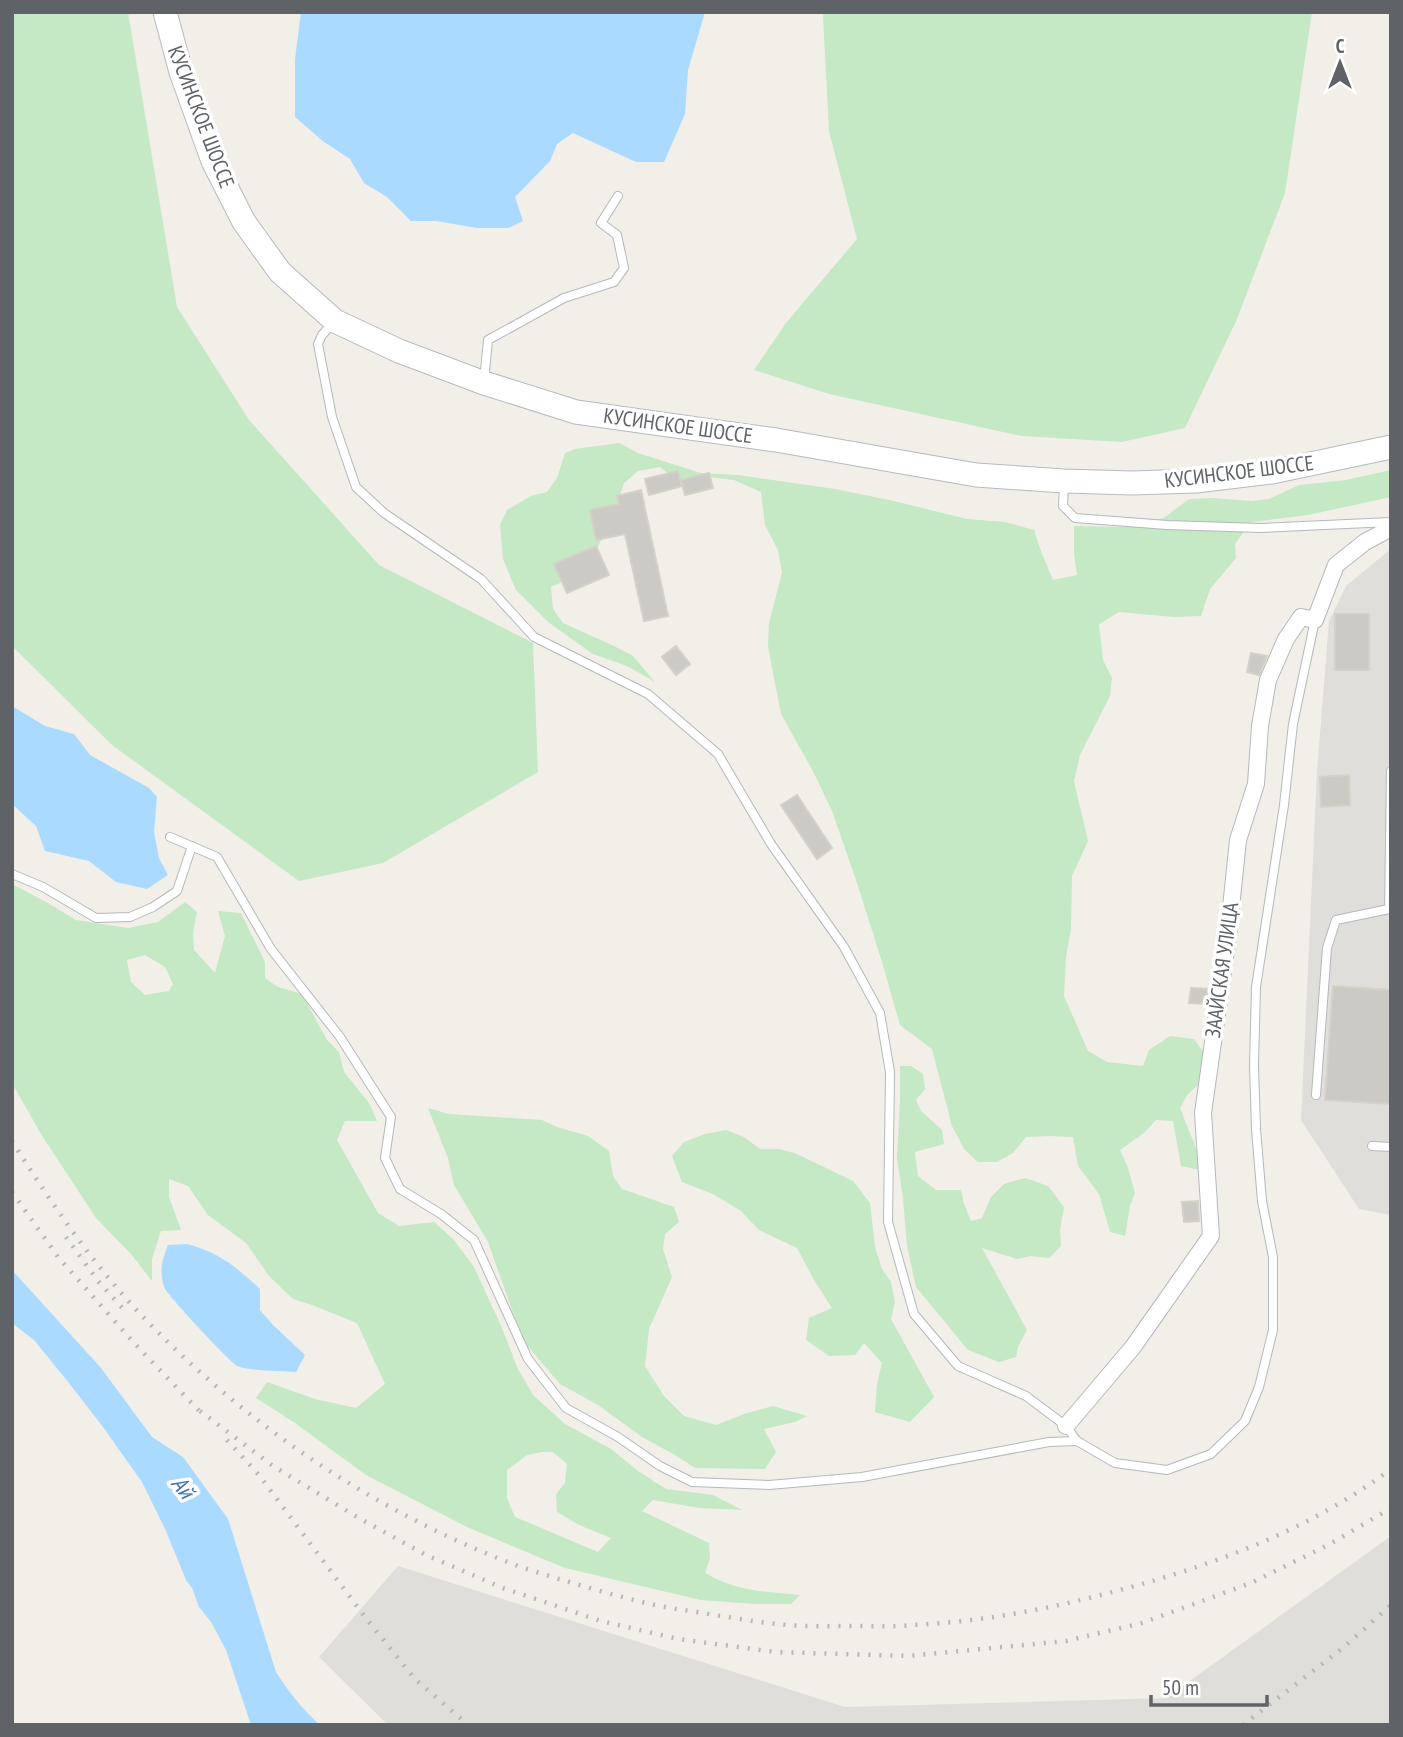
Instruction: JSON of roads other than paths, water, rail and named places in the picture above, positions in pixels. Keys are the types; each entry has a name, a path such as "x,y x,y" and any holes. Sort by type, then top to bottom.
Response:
{"main road":[{"name":"КУСИНСКОЕ ШОССЕ","path":"165,12 181,72 213,161 244,222 280,272 335,321 399,351 484,383 576,412 776,440 976,475 1132,483 1196,481 1272,472 1391,447"}],"street":[{"path":"1315,620 1336,565 1365,542 1391,528"},
{"name":"ЗААЙСКАЯ УЛИЦА","path":"1066,1426 1133,1347 1211,1236 1203,1113 1228,936 1238,840 1256,784 1260,726 1268,680 1286,639 1301,617 1315,620"}],"lane":[{"path":"484,383 488,340 564,298 614,282 624,268 617,235 601,223 618,196"},
{"path":"335,321 322,335 318,344 332,417 356,487 384,513 481,579 534,636 648,694 718,754 771,844 844,947 880,1013 890,1072 888,1222 914,1314 958,1366 1026,1395 1066,1426 1077,1441 1115,1463 1167,1470 1211,1454 1245,1421 1259,1387 1273,1330 1273,1257 1262,1201 1256,1129 1256,986 1284,805 1293,724 1315,620"},
{"path":"1065,481 1063,506 1075,518 1261,528 1391,522"},
{"path":"1316,1095 1327,948 1336,920 1390,909 1391,771"},
{"path":"170,837 217,857 271,949 340,1037 391,1117 385,1158 400,1189 440,1214 474,1240 528,1359 566,1408 618,1437 660,1466 692,1482 769,1485 862,1477 1049,1443 1077,1441"},
{"path":"12,874 43,887 96,918 130,917 153,907 177,891 192,846"},
{"path":"1372,1146 1391,1147"}],"water":[{"path":"301,12 705,12 688,70 685,114 664,162 636,162 573,133 557,144 550,161 515,197 523,221 509,228 477,228 436,221 411,221 387,197 364,183 350,159 324,142 295,117 295,59"},
{"path":"12,706 45,726 74,734 90,755 149,788 157,797 154,832 159,858 168,875 147,889 116,882 89,861 45,851 36,826 12,804"},
{"path":"187,1244 227,1261 260,1289 260,1310 305,1355 296,1372 237,1366 175,1302 164,1287 161,1270 168,1245"},
{"name":"Ай","path":"12,1270 101,1368 152,1437 183,1457 228,1519 276,1672 296,1700 320,1725 251,1725 226,1650 211,1622 199,1607 142,1482 103,1427 34,1340 12,1323"}],"railway":[{"path":"12,1141 74,1233 126,1299 185,1358 270,1430 363,1491 462,1543 524,1568 639,1601 753,1621 807,1626 905,1626 1031,1611 1139,1585 1215,1561 1324,1512 1391,1469"},
{"path":"12,1192 58,1257 134,1343 205,1417"},
{"path":"66,1237 98,1281 125,1311"},
{"path":"200,1411 273,1466 357,1517 426,1555 503,1588 601,1621 678,1639 776,1652 908,1656 1066,1641 1142,1623 1251,1583 1330,1544 1391,1508"},
{"path":"227,1440 259,1475 414,1678 468,1725"},
{"path":"1243,1725 1344,1647 1391,1605"}]}
